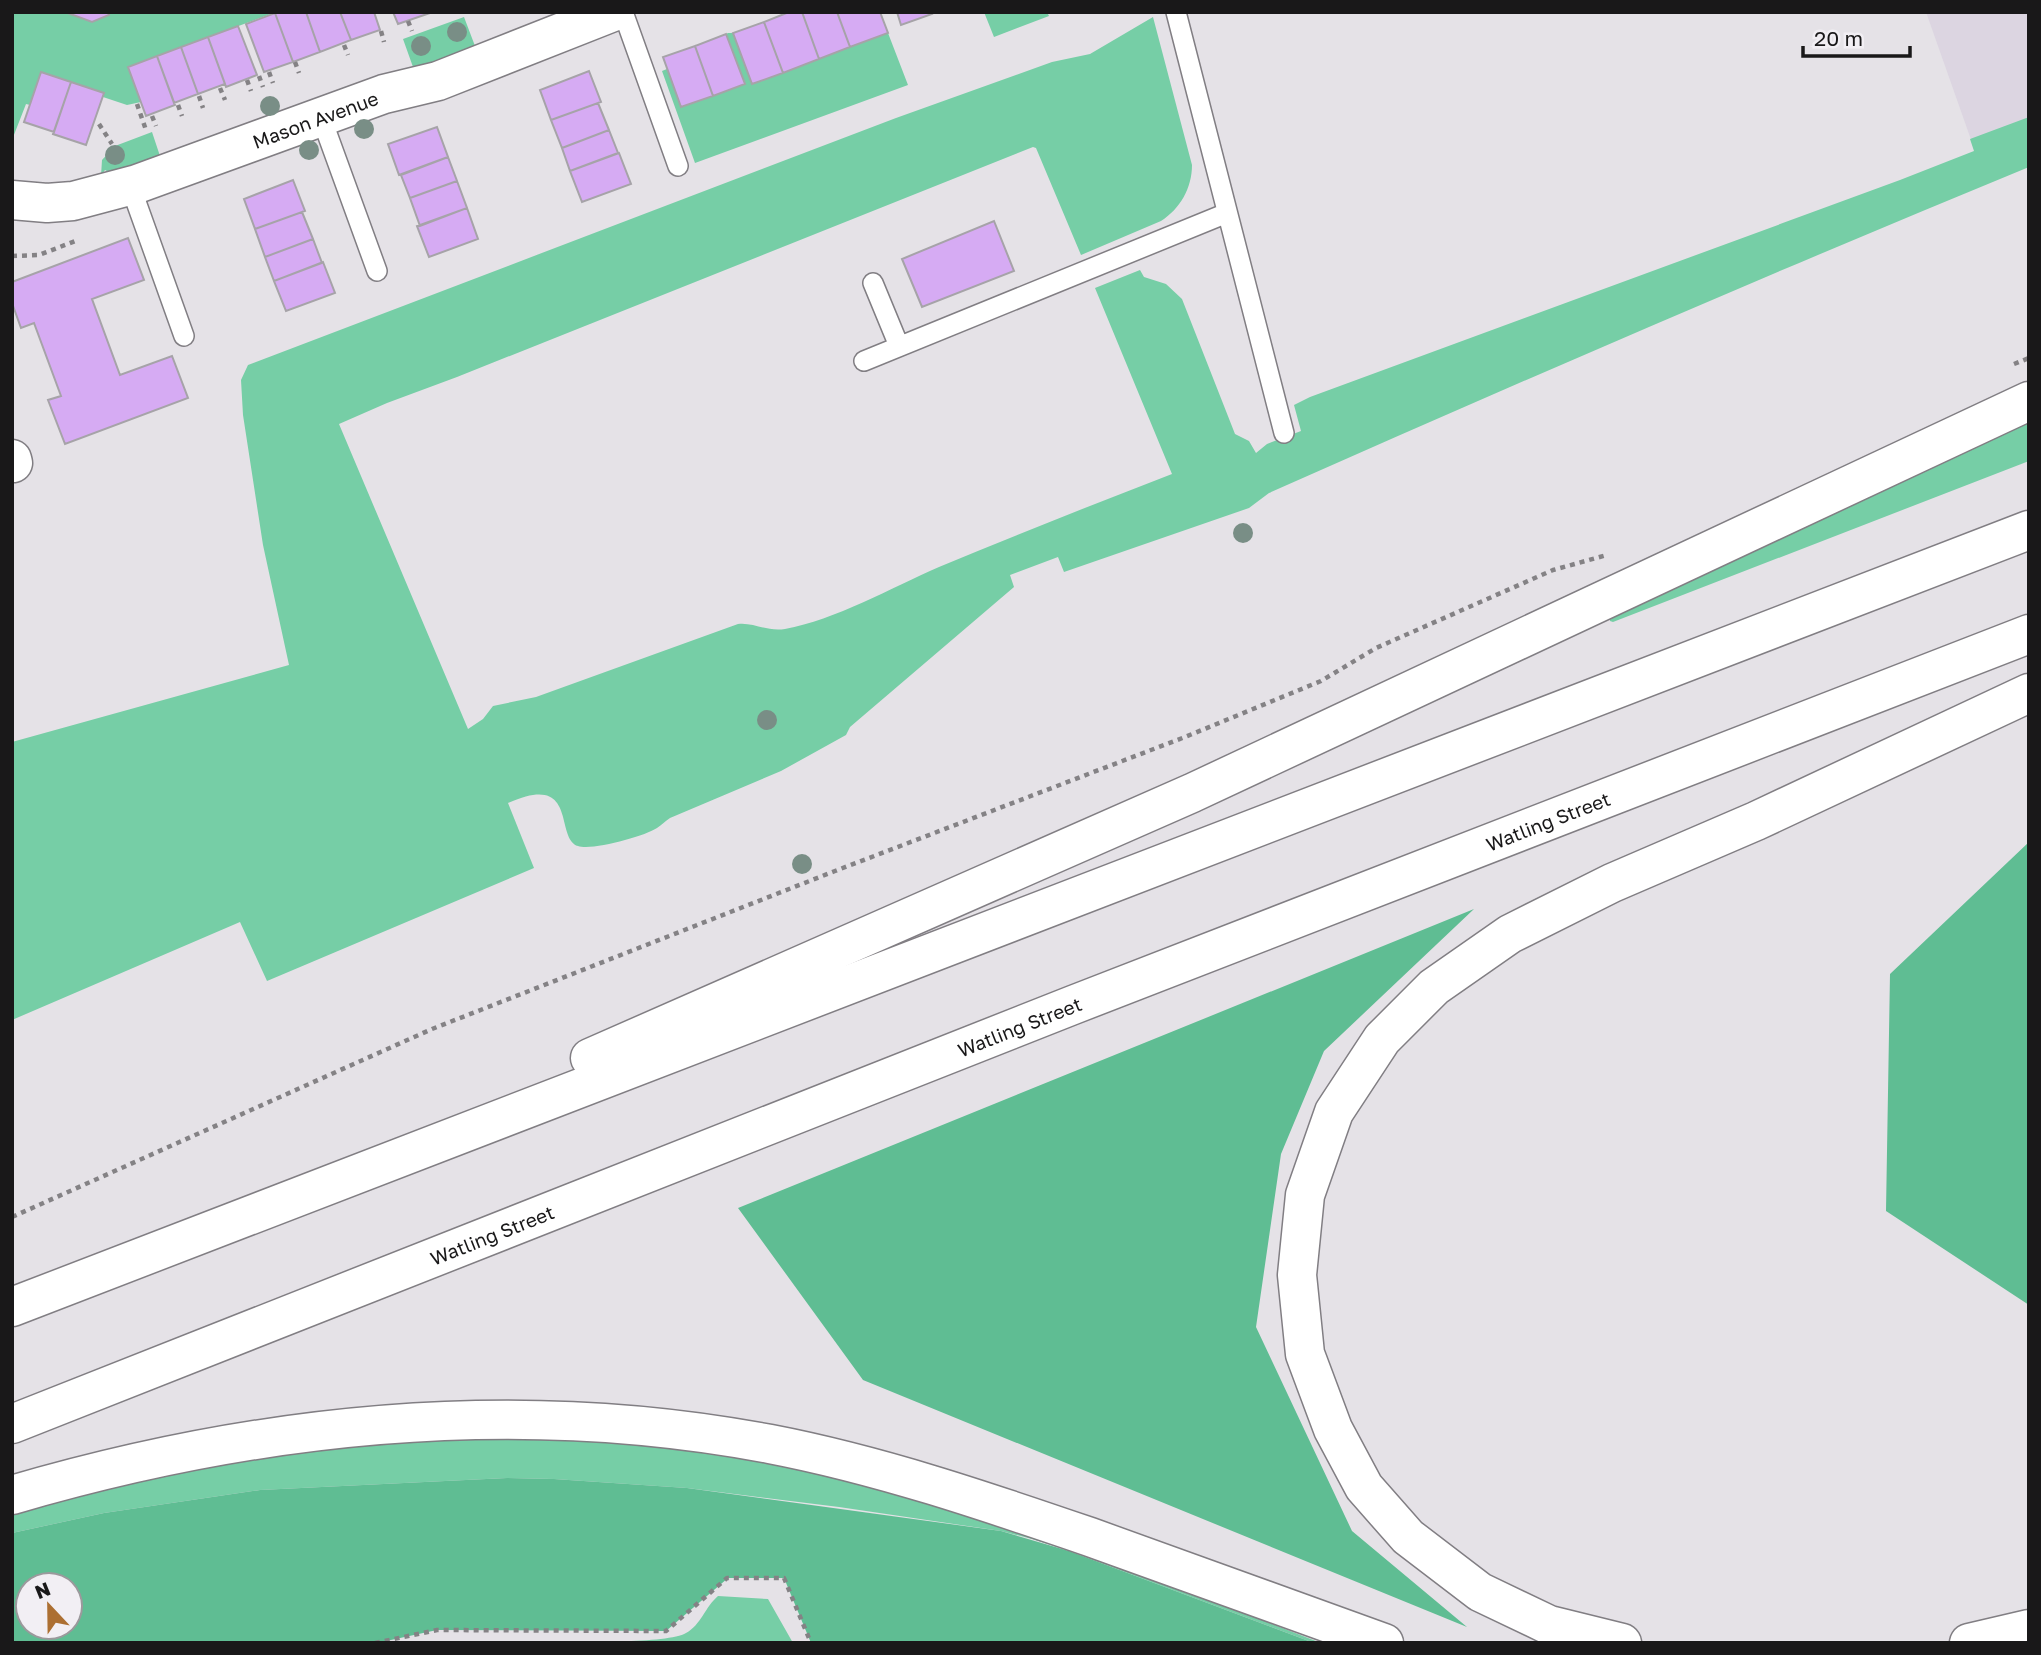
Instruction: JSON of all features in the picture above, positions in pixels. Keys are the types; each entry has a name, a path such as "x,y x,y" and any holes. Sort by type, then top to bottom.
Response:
{"main road":[{"name":"Mason Avenue","path":"12,200 47,203 74,201 130,185 384,94 438,81 613,12"},
{"path":"124,1264 1192,793 2029,401"},
{"path":"12,1307 2029,530"},
{"name":"Watling Street","path":"12,1424 1112,990 2029,634"},
{"path":"1622,1643 1549,1625 1480,1592 1408,1537 1364,1487 1333,1429 1305,1354 1297,1275 1305,1195 1334,1112 1382,1039 1434,987 1510,934 1612,883 1756,821 2029,693"},
{"path":"12,1494 190,1450 243,1440 355,1427 509,1420 673,1429 783,1447 961,1494 1384,1643"},
{"path":"1969,1643 2029,1629"}],"lane":[{"path":"622,12 678,166"},
{"path":"1176,12 1283,433"},
{"path":"321,117 377,271"},
{"path":"130,185 184,336"},
{"path":"864,361 1227,213"},
{"path":"873,283 899,346"}],"path":[{"path":"408,21 412,32"},
{"path":"380,31 384,42"},
{"path":"344,45 348,55"},
{"path":"295,62 299,73"},
{"path":"269,72 273,83"},
{"path":"259,76 262,86"},
{"path":"247,80 251,91"},
{"path":"220,88 225,100"},
{"path":"199,96 203,108"},
{"path":"138,104 146,130"},
{"path":"178,105 182,116"},
{"path":"152,116 156,126"},
{"path":"99,124 112,144"},
{"path":"12,256 29,257 49,252 88,234"},
{"path":"2014,365 2029,358"},
{"path":"12,1217 432,1029 1209,727 1321,681 1376,648 1553,570 1615,552"},
{"path":"375,1643 437,1630 666,1631 727,1578 784,1578 811,1643"}],"shaded area":[{"path":"1926,12 2029,12 2029,130 1975,151"}],"green space":[{"path":"12,12 276,12 128,67 141,102 127,105 103,97 103,93 41,72 30,105 26,104 12,140"},
{"path":"984,12 1047,12 1049,16 994,37"},
{"path":"464,17 475,46 474,54 413,67 403,39"},
{"path":"1153,17 1192,165 1190,182 1184,197 1161,221 1081,255 1036,148 1033,147 339,424 468,729 483,719 493,706 536,697 738,624 778,630 804,625 863,602 939,567 1172,474 1095,288 1140,270 1144,277 1166,284 1182,299 1235,434 1249,441 1256,453 1267,444 1301,431 1294,405 1310,397 1900,180 1974,151 1970,139 2029,117 2029,167 1458,410 1269,493 1249,508 1064,572 1058,557 1010,575 1014,587 850,727 846,735 781,771 670,818 651,831 606,845 578,846 571,841 555,800 546,795 530,795 508,803 534,868 267,981 240,922 12,1020 12,742 289,665 263,545 243,415 241,380 248,365 896,118 1052,62 1090,54"},
{"path":"733,33 752,84 888,33 908,85 695,163 662,71 667,69 682,107 745,84 726,34"},
{"path":"152,132 160,156 112,174 105,170 101,176 102,160 115,146"},
{"path":"2029,419 2029,461 1610,621 1610,617"},
{"path":"2029,842 2029,1305 1886,1211 1890,974"},
{"path":"1474,909 1324,1051 1281,1154 1256,1327 1352,1531 1467,1627 863,1380 738,1208"},
{"path":"495,1436 600,1438 778,1461 1035,1532 1321,1643 1314,1643 1069,1551 1001,1531 687,1488 507,1478 260,1490 104,1513 12,1533 12,1511 42,1502 274,1452"},
{"path":"507,1478 687,1488 1001,1531 1069,1551 1314,1643 811,1643 784,1578 728,1578 666,1631 437,1630 377,1643 12,1643 12,1533 104,1513 260,1490"},
{"path":"718,1596 768,1599 793,1643 549,1643 676,1637 691,1630"}],"building":[{"path":"65,12 108,12 109,15 92,22"},
{"path":"306,12 320,52 293,62 275,13"},
{"path":"306,12 340,12 351,40 320,52"},
{"path":"340,12 374,12 380,30 351,40"},
{"path":"393,12 430,12 430,13 398,24"},
{"path":"789,12 802,12 819,59 783,73 764,22"},
{"path":"802,12 837,12 850,47 819,59"},
{"path":"837,12 880,12 888,33 850,47"},
{"path":"897,12 931,12 932,14 901,25"},
{"path":"275,13 293,62 264,72 246,24"},
{"path":"764,22 783,73 752,84 733,33"},
{"path":"238,26 257,75 226,87 208,37"},
{"path":"726,34 745,84 713,96 695,46"},
{"path":"208,37 225,84 198,94 181,47"},
{"path":"695,46 713,96 681,107 663,57"},
{"path":"181,47 198,94 174,103 157,56"},
{"path":"157,56 175,105 146,116 128,67"},
{"path":"589,71 601,102 551,120 540,90"},
{"path":"41,72 71,82 54,132 24,122"},
{"path":"71,82 104,93 86,145 53,134"},
{"path":"598,103 609,130 562,148 551,120"},
{"path":"437,127 448,157 399,175 388,144"},
{"path":"609,130 618,153 570,171 562,148"},
{"path":"619,153 631,184 582,202 570,171"},
{"path":"448,157 457,181 410,198 401,175"},
{"path":"293,180 305,211 255,229 244,199"},
{"path":"457,181 467,208 420,226 410,198"},
{"path":"467,208 478,239 429,257 417,226"},
{"path":"302,212 313,239 265,257 255,229"},
{"path":"994,221 1014,271 922,307 902,259"},
{"path":"128,238 144,280 92,299 120,375 172,356 188,398 65,444 48,400 61,396 34,323 21,328 12,303 12,282"},
{"path":"313,239 322,263 274,281 265,257"},
{"path":"323,262 335,293 286,311 274,281"}]}
